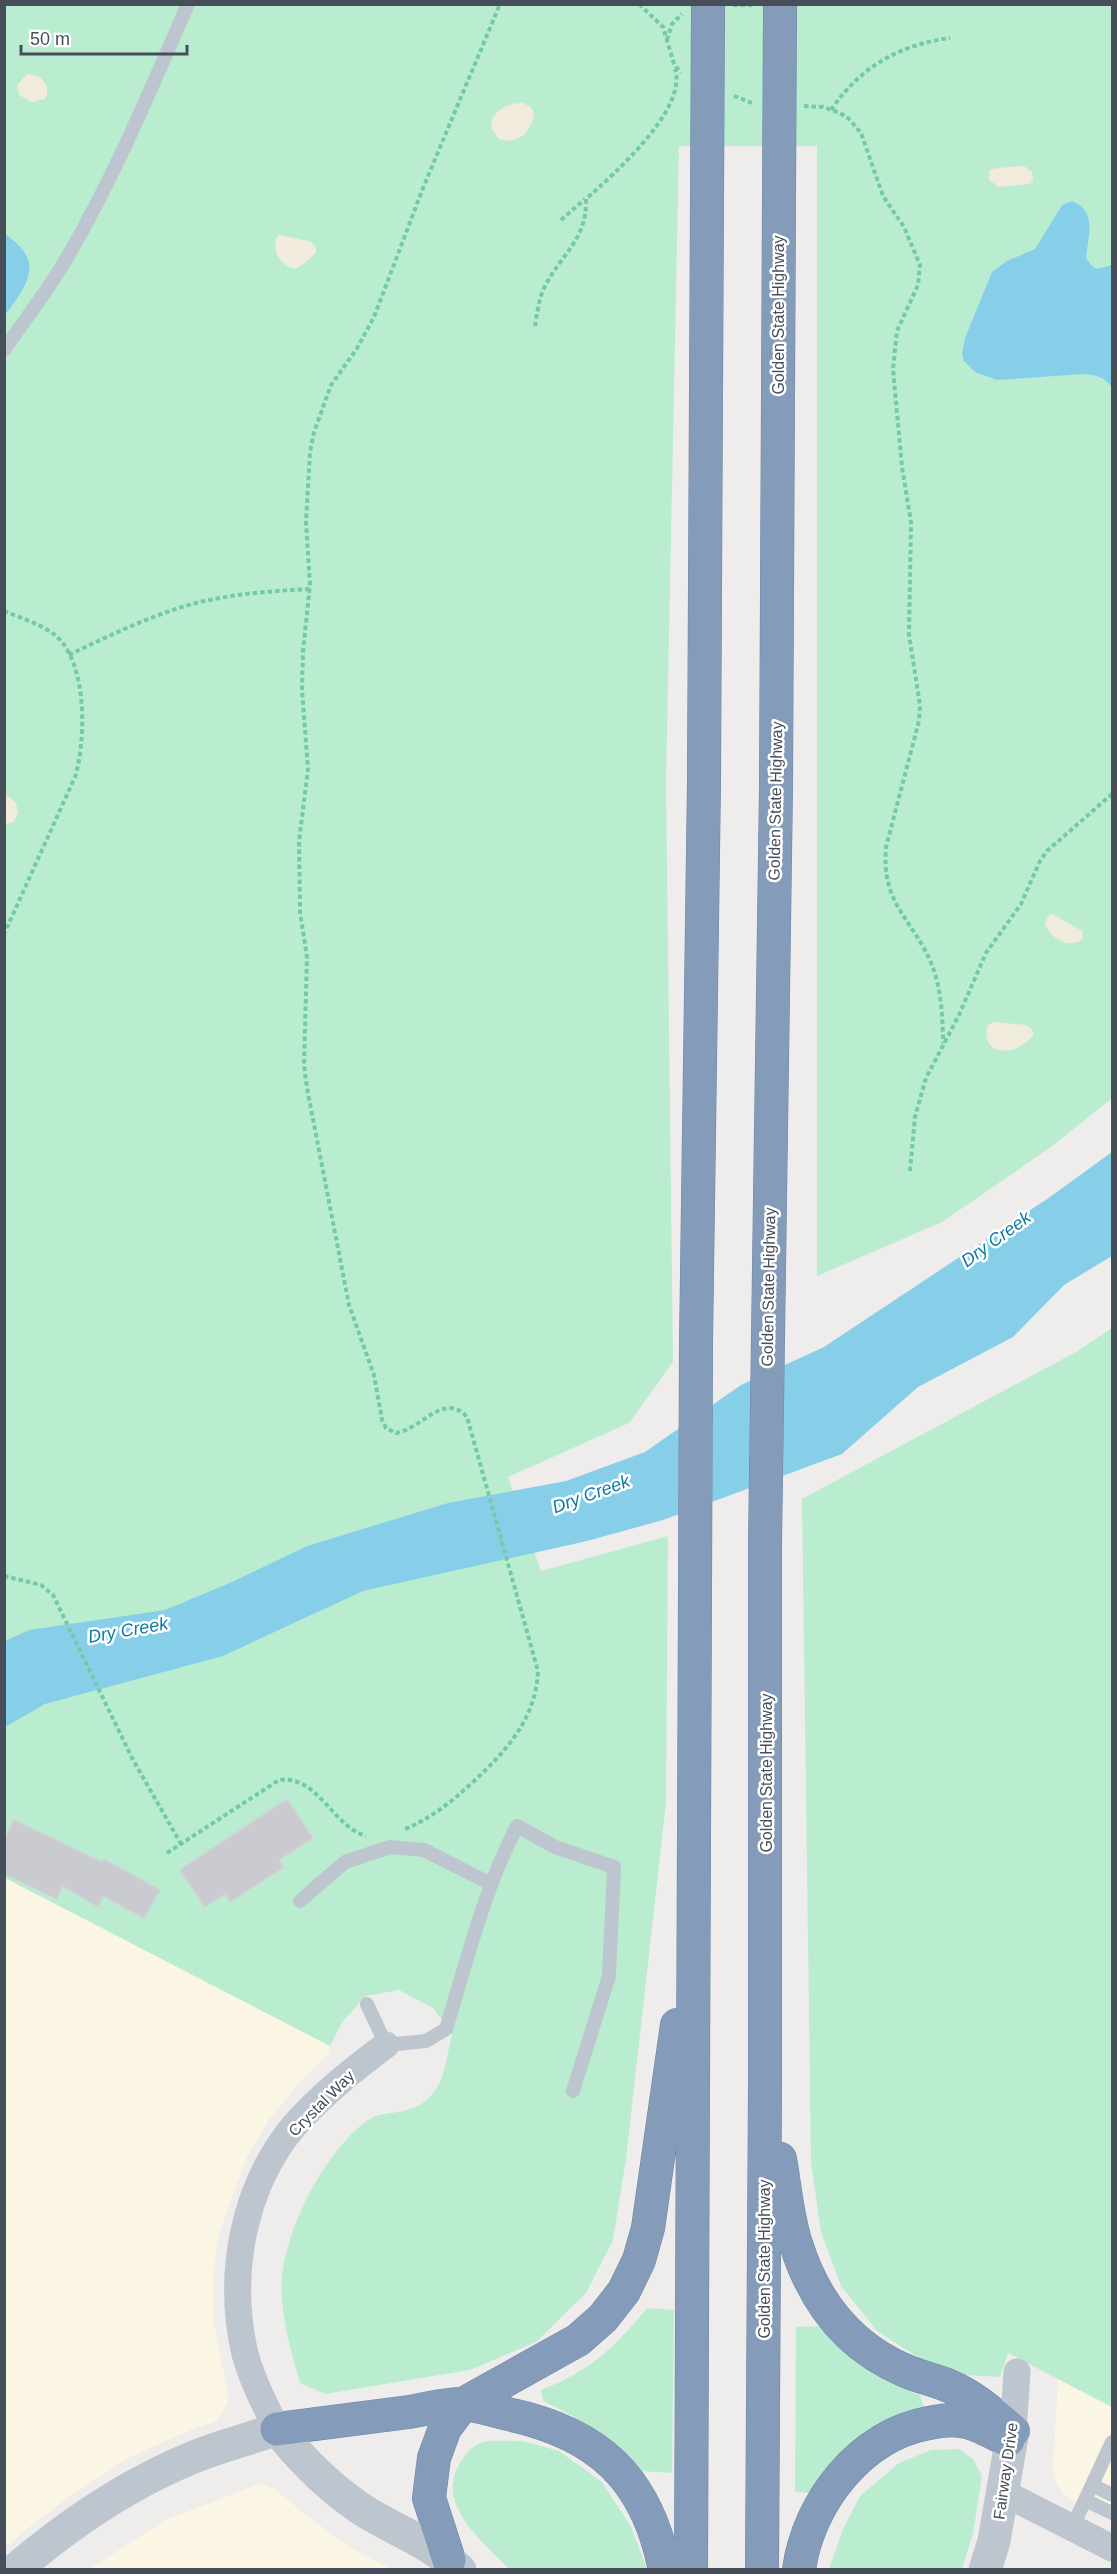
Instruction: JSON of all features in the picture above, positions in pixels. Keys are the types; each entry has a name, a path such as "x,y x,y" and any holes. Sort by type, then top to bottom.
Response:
{"highway":[{"path":"691,2570 696,1344 704,782 708,4"},
{"name":"Golden State Highway","path":"762,2570 765,1544 776,787 780,4"},
{"path":"455,2565 429,2498 434,2458 445,2428 464,2404 578,2340 603,2318 624,2290 639,2260 648,2228 695,1902"},
{"path":"765,2083 795,2244 828,2313 849,2335 876,2356 906,2372 951,2386 978,2402 1012,2436"},
{"path":"277,2429 464,2404 542,2421 570,2433 599,2451 621,2472 639,2496 653,2524 665,2570"},
{"path":"799,2570 808,2533 822,2503 841,2477 880,2442 909,2426 946,2420 963,2421 1012,2436"}],"street":[{"name":"Crystal Way","path":"386,2045 350,2073 294,2126 276,2152 259,2184 247,2218 240,2253 237,2289 239,2321 246,2356 258,2390 277,2429 303,2462 344,2498 371,2515 419,2539 455,2565"},
{"name":"Fairway Drive","path":"985,2570 1004,2493 1012,2436 1017,2372"},
{"path":"15,2570 51,2539 93,2509 138,2483 194,2457 277,2429"},
{"path":"1004,2493 1113,2548"}],"lane":[{"path":"4,350 43,297 99,201 126,147 188,4"},
{"path":"367,2004 386,2045 426,2041 446,2029 491,1884 500,1859 517,1826 555,1847 614,1867 609,1976 573,2091"},
{"path":"300,1901 345,1862 390,1846 424,1850 491,1884"},
{"path":"1072,2528 1112,2442"},
{"path":"1100,2469 1113,2476"},
{"path":"1092,2485 1113,2495"},
{"path":"1085,2499 1113,2513"}],"path":[{"path":"398,1833 439,1812 490,1767 513,1742 528,1712 537,1684 536,1657 524,1621 482,1462 467,1417 458,1408 451,1406 443,1408 402,1432 396,1433 386,1428 382,1420 374,1375 349,1305 304,1065 307,966 300,912 299,841 308,769 302,690 303,651 310,589 307,476 314,432 331,385 356,350 374,317 423,188 500,4"},
{"path":"561,220 633,153 666,111 677,88 677,74 663,27 639,4"},
{"path":"831,110 852,83 882,59 916,44 950,38"},
{"path":"674,64 685,77"},
{"path":"729,93 756,105"},
{"path":"802,106 823,107 831,110 849,119 861,133 883,196 904,227 920,265 918,285 897,331 892,369 910,522 909,635 920,705 919,721 888,838 885,864 891,894 932,966 941,1012 943,1043"},
{"path":"534,326 544,288 581,233 586,217 586,199"},
{"path":"69,655 172,610 192,604 236,596 310,589"},
{"path":"4,611 54,634 63,644 69,655 82,708 83,728 80,762 63,806 4,934"},
{"path":"910,1171 918,1104 926,1078 959,1015 986,953 1021,904 1040,861 1056,842 1113,794"},
{"path":"4,1576 41,1585 53,1595 132,1758 181,1844"},
{"path":"167,1853 279,1780 289,1779 316,1794 349,1829 370,1837"}],"shaded area":[{"path":"5,1878 330,2046 328,2055 294,2089 269,2120 247,2157 219,2233 213,2279 214,2323 229,2400 217,2421 130,2457 64,2500 5,2547"},
{"path":"1058,2379 1112,2407 1112,2521 1074,2502 1063,2494 1056,2482 1053,2472"},
{"path":"262,2483 276,2490 351,2548 391,2569 90,2569 165,2520"}],"green space":[{"path":"4,5 1112,5 1112,1098 1051,1147 942,1222 817,1276 817,146 679,146 666,782 673,1362 629,1423 508,1477 541,1571 668,1536 666,1803 626,2159 613,2240 586,2293 536,2342 470,2370 325,2394 300,2383 283,2310 282,2276 294,2227 305,2202 332,2157 368,2120 413,2108 425,2102 439,2084 452,2034 433,2008 399,1990 366,1996 343,2021 330,2046 5,1878"},
{"path":"1112,1328 1112,2407 1008,2353 1000,2377 964,2375 919,2358 877,2331 841,2286 821,2232 811,2162 802,1499 1076,1352"},
{"path":"647,2308 674,2310 672,2473 641,2471 618,2448 596,2431 543,2401 541,2390 573,2375 600,2357 624,2335"},
{"path":"824,2326 850,2353 884,2380 920,2395 924,2408 820,2493 795,2492 796,2327"},
{"path":"491,2441 523,2441 559,2451 602,2482 631,2527 647,2569 509,2569 488,2548 466,2522 458,2508 453,2494 453,2480 463,2458 477,2444"},
{"path":"959,2449 973,2459 982,2476 973,2533 962,2569 829,2569 843,2529 860,2496 899,2463 931,2450"}],"sand":[{"path":"27,74 37,76 44,81 47,89 45,99 32,102 19,95 17,85"},
{"path":"523,103 531,107 534,114 530,127 517,139 511,141 498,138 491,127 494,116 507,106"},
{"path":"1024,166 1032,172 1033,180 1030,184 999,187 989,180 989,172 992,169"},
{"path":"279,235 312,242 316,253 298,268 287,266 278,257 276,251 275,245"},
{"path":"5,794 16,803 18,812 14,822 5,824"},
{"path":"1052,914 1082,931 1083,939 1066,943 1051,934 1045,924 1048,916"},
{"path":"995,1022 1026,1025 1033,1031 1033,1035 1017,1048 1000,1050 993,1048 986,1035 988,1025"}],"water":[{"path":"1072,201 1085,211 1090,225 1086,258 1097,269 1112,265 1112,389 1104,379 1087,374 997,380 975,372 964,361 962,355 965,338 992,272 1007,261 1035,249 1062,205"},
{"path":"5,234 25,254 29,263 29,273 21,293 5,315"},
{"name":"Dry Creek","path":"1112,1152 1112,1256 1064,1285 1013,1337 918,1387 842,1454 663,1520 587,1541 363,1591 223,1656 45,1704 5,1727 5,1641 29,1630 165,1610 232,1582 307,1546 448,1503 566,1481 645,1452 741,1385 824,1347 1050,1197"}],"building":[{"path":"287,1799 313,1838 279,1860 284,1867 230,1902 225,1894 205,1907 180,1870"},
{"path":"14,1820 102,1862 104,1859 160,1890 144,1918 103,1896 98,1907 63,1886 57,1899 4,1874 4,1841"}]}
